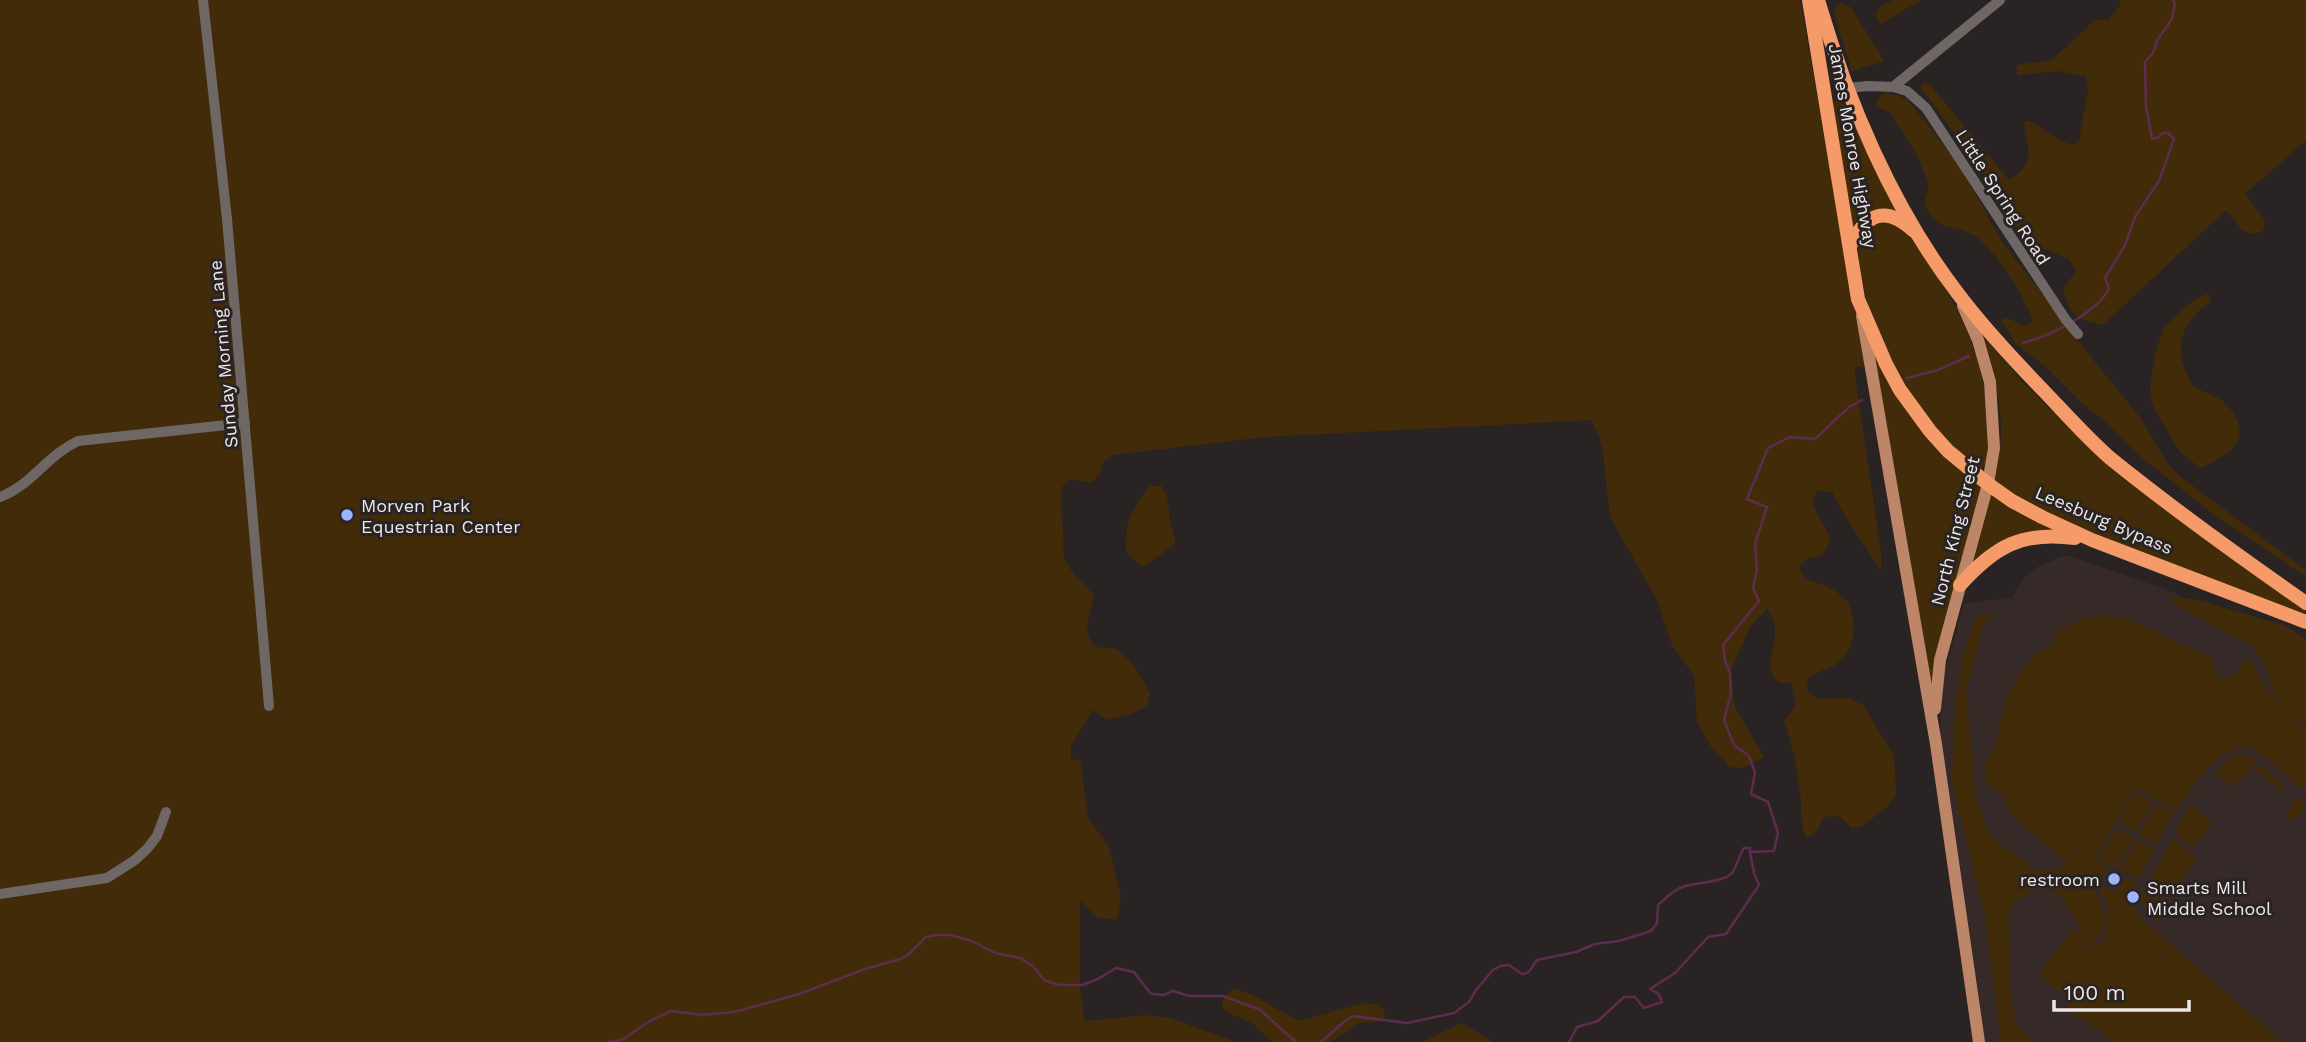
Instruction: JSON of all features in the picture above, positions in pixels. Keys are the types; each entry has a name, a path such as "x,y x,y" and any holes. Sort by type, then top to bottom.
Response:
{"highway":[{"name":"James Monroe Highway","path":"1809,0 1858,299"},
{"name":"James Monroe Highway","path":"1818,0 1847,88 1886,177 1955,289"},
{"path":"1825,100 1833,91 1847,88"},
{"path":"1850,246 1864,223 1882,215 1904,222 1922,239"},
{"name":"Leesburg Bypass","path":"1955,289 2006,352 2108,456 2306,603"},
{"name":"Leesburg Bypass","path":"1858,299 1886,363 1913,410 1948,451 1988,484 2032,512 2092,540 2306,622"},
{"path":"1960,586 1986,559 2015,543 2056,535 2092,540"}],"main road":[{"name":"North King Street","path":"1936,744 1934,713 1938,673 1988,484 1994,448 1990,382 1978,340 1955,289"},
{"name":"North King Street","path":"1858,299 1936,744 1979,1042"}],"street":[{"name":"Sunday Morning Lane","path":"203,0 225,205 269,706"},
{"path":"1847,88 1893,87 2000,0"},
{"name":"Little Spring Road","path":"1893,87 1907,91 1926,108 2068,323 2078,334"},
{"path":"0,497 19,488 60,450 78,441 245,423"},
{"path":"0,894 107,878 148,849 158,836 166,811"}],"shaded area":[{"path":"0,0 1800,0 1865,366 1854,368 1881,553 1881,571 1832,492 1817,491 1814,506 1831,541 1821,556 1808,559 1799,566 1804,578 1831,589 1844,598 1852,612 1853,629 1846,654 1833,666 1807,678 1808,691 1818,699 1848,698 1863,705 1894,755 1896,794 1889,805 1862,826 1852,828 1839,816 1824,817 1816,832 1806,838 1796,765 1784,720 1792,711 1795,699 1791,683 1780,683 1771,671 1775,631 1768,608 1750,627 1730,673 1735,707 1764,757 1743,768 1730,767 1710,745 1697,722 1694,676 1672,645 1656,598 1610,517 1602,445 1592,420 1264,437 1113,455 1100,465 1102,471 1091,483 1071,479 1061,488 1064,559 1094,595 1088,623 1089,637 1098,647 1115,649 1126,657 1150,693 1147,706 1131,714 1107,720 1093,710 1071,746 1071,759 1080,760 1088,817 1109,847 1121,897 1117,919 1097,918 1080,900 1080,990 1085,1021 1147,1015 1170,1018 1236,1042 0,1042"},
{"path":"1892,0 1921,0 1881,24 1875,16 1879,8"},
{"path":"2120,0 2306,0 2306,140 2245,194 2265,221 2263,231 2253,234 2242,230 2226,210 2103,325 2081,318 2072,311 2063,289 2076,271 2069,259 2032,244 2019,230 1972,156 1920,87 1924,83 1930,85 2009,180 2024,167 2029,155 2024,122 2030,121 2061,141 2073,145 2079,140 2088,90 2085,76 2058,71 2018,75 2016,66 2053,59 2095,20 2108,20 2120,5"},
{"path":"1841,3 1851,7 1884,61 1852,71 1834,13"},
{"path":"1886,92 1907,99 1962,169 2000,239 2139,416 2168,464 2182,478 2306,570 2306,577 2217,517 2136,453 2045,366 2015,343 2001,320 2008,318 2024,326 2032,322 2024,301 1989,249 1971,234 1939,223 1929,212 1924,203 1929,187 1920,161 1891,113 1875,106 1880,96"},
{"path":"1833,103 1844,103 1897,211 1865,215 1852,228"},
{"path":"1886,220 1907,231 1918,244 1954,304 1972,344 1984,387 1987,410 1987,453 1986,462 1981,469 1976,469 1942,436 1914,401 1872,318 1861,275 1859,245 1862,234 1868,227"},
{"path":"2206,294 2210,296 2210,302 2194,316 2184,332 2181,341 2182,361 2192,384 2218,398 2231,409 2239,427 2239,435 2236,443 2224,455 2200,468 2180,452 2152,404 2150,388 2155,354 2164,327 2190,303"},
{"path":"1982,334 2025,385 2082,441 2306,608 2306,619 2064,521 2030,505 1994,482 2000,445 2000,407"},
{"path":"1875,356 1983,485 1930,698"},
{"path":"1150,486 1162,486 1165,492 1175,544 1143,567 1126,552 1127,533 1134,509"},
{"path":"1989,492 2062,530 2034,531 2011,538 1969,567"},
{"name":"Smarts Mill Middle School","path":"2064,556 2173,592 2249,634 2306,721 2306,1042 1981,1042 1939,752 1944,676 1964,604 2012,597 2022,580 2037,567"},
{"path":"2169,597 2198,600 2273,622 2306,639 2306,726 2292,718 2306,730 2306,793 2263,756 2251,749 2240,748 2229,752 2208,768 2177,811 2135,788 2095,859 2108,867 2098,884 2115,894 2126,877 2138,884 2133,898 2138,916 2283,1042 2112,1042 2107,1035 2070,1012 2064,995 2053,988 2040,973 2073,928 2085,938 2057,893 2049,889 2039,889 2011,906 2008,921 2011,998 2017,1026 2036,1042 2001,1042 1985,915 1952,783 1955,706 1965,650 1977,617 1993,613 1982,629 1966,690 1977,803 1986,827 1995,841 2027,862 2034,870 2058,869 2070,864 2027,830 2009,810 2004,797 1985,781 1985,764 1992,754 2008,695 2022,670 2038,651 2050,647 2055,641 2055,633 2077,621 2098,616 2117,617 2136,623 2213,657 2219,678 2229,678 2238,670 2243,660 2251,661 2269,692 2282,705 2271,686 2267,668 2254,647 2179,607","holes":["2084,874 2102,894 2107,909 2107,938 2091,947 2086,940 2091,944 2099,937 2104,920 2099,900"]},
{"path":"2232,757 2251,757 2255,763 2234,787 2221,776 2218,779 2214,774"},
{"path":"2261,765 2281,782 2281,792 2255,769"},
{"path":"2135,792 2153,802 2136,832 2119,822"},
{"path":"2299,797 2306,806 2292,822 2287,817 2287,812 2293,805 2291,803"},
{"path":"2156,804 2174,813 2157,843 2139,834"},
{"path":"2191,804 2212,824 2192,848 2175,832"},
{"path":"2116,828 2133,838 2117,868 2099,858"},
{"path":"2173,838 2198,860 2156,910 2164,918 2157,923 2144,909 2141,897"},
{"path":"2136,840 2154,849 2138,879 2120,870"},
{"path":"1234,989 1251,994 1299,1021 1364,1003 1380,1005 1385,1012 1383,1021 1359,1023 1331,1042 1272,1042 1251,1022 1230,1014 1222,1007 1223,996"},
{"path":"1462,1023 1493,1042 1422,1042"}],"waterway":[{"path":"2023,343 2072,322 2103,297 2109,288 2105,278 2125,245 2135,217 2159,181 2174,139 2168,133 2162,133 2158,138 2152,139 2146,106 2145,62 2172,19 2175,4 2173,0"},
{"path":"1907,378 1938,370 1969,356"},
{"path":"1569,1042 1577,1027 1598,1021 1624,997 1635,997 1644,1008 1662,1002 1659,994 1650,989 1675,973 1708,937 1726,934 1759,885 1750,852 1774,851 1778,833 1768,802 1751,794 1755,773 1749,756 1734,745 1724,720 1731,693 1730,673 1723,645 1759,601 1753,588 1757,569 1755,544 1767,507 1747,499 1768,448 1790,437 1815,439 1849,407 1862,400"},
{"path":"1321,1042 1353,1016 1407,1023 1454,1013 1469,1002 1493,970 1500,966 1509,965 1522,974 1530,971 1537,960 1576,952 1595,944 1619,941 1652,930 1657,923 1658,905 1671,894 1686,886 1728,876 1744,848 1750,848 1750,851"},
{"path":"608,1042 622,1040 648,1022 671,1011 702,1015 734,1012 799,994 900,959 908,955 926,937 937,935 950,935 972,941 995,953 1020,958 1033,966 1044,980 1059,985 1082,985 1116,968 1134,972 1151,994 1164,995 1173,991 1189,996 1223,996 1259,1009 1296,1042"}],"place":[{"name":"Morven Park Equestrian Center","path":"347,515"},
{"name":"restroom","path":"2114,879"},
{"name":"Smarts Mill Middle School","path":"2133,897"}]}
